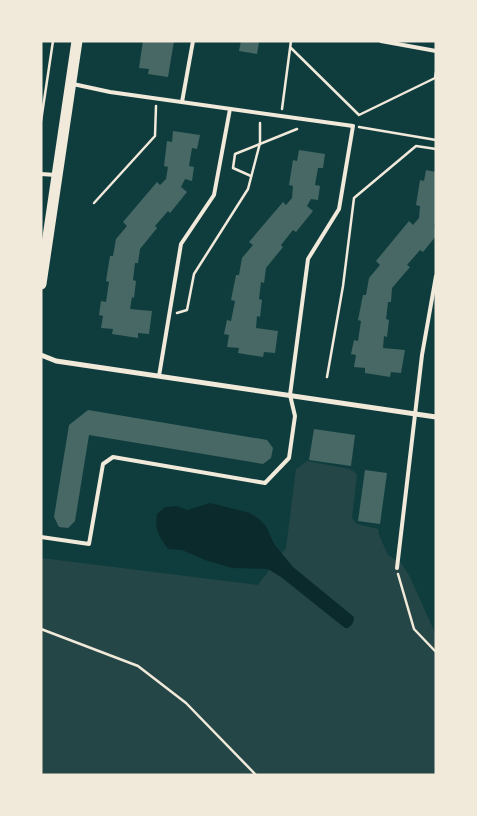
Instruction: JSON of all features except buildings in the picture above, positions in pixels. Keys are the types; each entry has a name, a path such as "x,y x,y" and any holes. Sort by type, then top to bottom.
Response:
{"main road":[{"path":"41,284 77,41"}],"street":[{"path":"41,355 56,360 159,376 436,416"}],"lane":[{"path":"182,102 193,41"},
{"path":"381,41 436,50"},
{"path":"41,537 88,544 102,464 113,457 265,483 289,458 295,416 290,395 308,259 339,209 353,126 71,84"},
{"path":"159,376 180,244 214,196 230,109"},
{"path":"41,174 58,175"},
{"path":"397,568 422,355 436,276"}],"path":[{"path":"41,121 52,41"},
{"path":"281,116 291,41"},
{"path":"291,48 359,115 435,78 436,72"},
{"path":"94,203 155,136 156,106"},
{"path":"168,316 187,310 194,274 248,189 260,144 260,123"},
{"path":"353,126 436,140"},
{"path":"252,176 233,168 236,154 296,129"},
{"path":"327,377 343,286 354,198 416,146 436,149"},
{"path":"397,568 414,629 436,652"},
{"path":"41,629 138,666 186,703 256,775"}],"shaded area":[{"path":"307,461 350,469 357,474 352,518 357,524 378,529 388,555 402,564 410,577 436,635 436,775 41,775 41,558 258,585 286,548 296,469"},
{"path":"210,503 250,513 259,519 266,526 274,544 293,567 354,617 351,626 345,628 281,577 268,569 232,568 205,560 182,550 168,549 158,533 156,524 157,514 165,507 177,506 187,510"}]}
